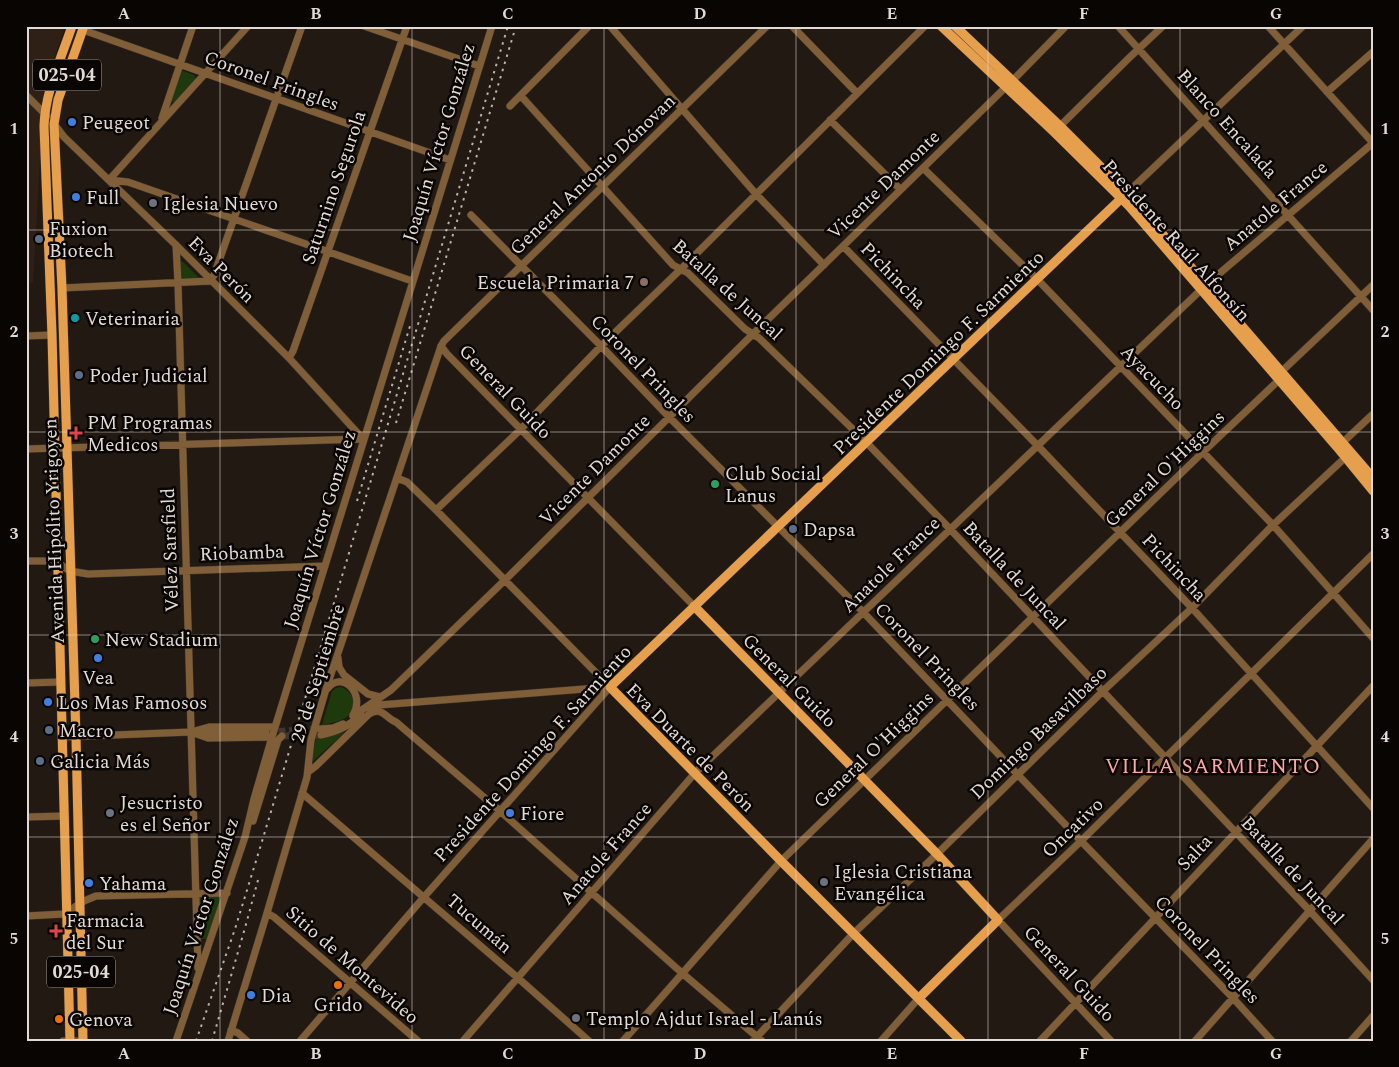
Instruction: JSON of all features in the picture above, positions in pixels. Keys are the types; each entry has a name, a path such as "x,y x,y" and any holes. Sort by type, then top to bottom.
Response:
{"main road":[{"name":"Avenida Hipólito Yrigoyen","path":"70,1041 52,336 44,113 72,26"},
{"name":"Presidente Raúl Alfonsín","path":"941,26 1009,84 1124,196 1340,445 1373,491"},
{"name":"Presidente Raúl Alfonsín","path":"955,26 1009,84"},
{"name":"Avenida Hipólito Yrigoyen","path":"83,1041 62,288 54,124 58,100 84,28"},
{"name":"Presidente Domingo F. Sarmiento","path":"610,687 1124,196"},
{"name":"Presidente Raúl Alfonsín","path":"1348,455 1373,478"},
{"name":"General Guido","path":"694,606 937,854 998,920"},
{"name":"Eva Duarte de Perón","path":"610,687 961,1041"},
{"name":"Oncativo","path":"919,998 998,920"}],"street":[{"path":"161,121 193,26"},
{"path":"109,180 248,26"},
{"path":"62,288 210,281 214,275 302,26"},
{"path":"364,26 479,66"},
{"name":"Saturnino Segurola","path":"289,358 407,26"},
{"name":"Joaquín Víctor González","path":"176,1041 245,837 269,735 275,726 492,26"},
{"path":"510,106 589,26"},
{"path":"610,26 756,194 824,265"},
{"name":"General Antonio Dónovan","path":"441,346 767,26"},
{"path":"792,26 857,93"},
{"path":"436,510 520,430 601,346 925,26"},
{"name":"Vicente Damonte","path":"308,772 588,499 1066,26"},
{"name":"Blanco Encalada","path":"1118,26 1373,310"},
{"path":"1057,129 1163,26"},
{"path":"1268,26 1373,143"},
{"name":"Presidente Domingo F. Sarmiento","path":"1124,196 1303,26"},
{"name":"Coronel Pringles","path":"84,28 180,65 450,160"},
{"path":"1327,92 1373,52"},
{"name":"Eva Perón","path":"26,95 64,137 289,358 363,440"},
{"name":"Batalla de Juncal","path":"521,96 673,265 688,273 745,329 759,338 866,442 950,529 1310,910 1373,980"},
{"path":"830,120 900,190"},
{"name":"Anatole France","path":"463,1041 695,773 1204,287 1373,143"},
{"name":"Ayacucho","path":"923,168 1037,279 1273,525 1373,638"},
{"path":"109,180 128,182 412,281"},
{"name":"Coronel Pringles","path":"471,215 863,612 1272,1041"},
{"name":"Vélez Sarsfield","path":"176,245 198,974"},
{"name":"Pichincha","path":"843,246 1038,446 1192,608 1373,808"},
{"name":"General O'Higgins","path":"623,1041 781,861 1373,285"},
{"path":"26,336 52,336"},
{"name":"General Guido","path":"441,346 520,430 694,606"},
{"name":"29 de Septiembre","path":"228,1041 308,772 312,740 326,689 441,346"},
{"path":"1340,445 1373,414"},
{"path":"26,449 363,440"},
{"name":"Domingo Basavilbaso","path":"757,1039 853,934 1103,691 1192,608 1273,525 1348,455"},
{"name":"Eva Duarte de Perón","path":"397,478 407,482 436,510 610,687"},
{"name":"Oncativo","path":"998,920 1373,554"},
{"path":"26,561 44,560 58,563 70,571"},
{"name":"Riobamba","path":"70,571 88,574 325,566"},
{"path":"338,654 339,668 344,675 368,694 378,704 382,712 500,811 757,1039"},
{"path":"26,682 61,682"},
{"path":"326,689 332,683 338,682 353,688 357,701 353,716"},
{"name":"Salta","path":"1040,1041 1373,686"},
{"path":"378,704 610,687"},
{"name":"Presidente Domingo F. Sarmiento","path":"300,1041 424,897 610,687"},
{"path":"390,690 392,699 398,704"},
{"name":"Vicente Damonte","path":"378,704 369,708 347,727 337,732 321,732 339,726 364,707 378,704"},
{"path":"63,738 191,732 209,727 275,726"},
{"path":"191,732 208,738 269,735"},
{"path":"245,837 255,816 278,740 282,736"},
{"name":"Tucumán","path":"302,793 589,1041"},
{"path":"26,817 64,816"},
{"path":"1195,1041 1373,838"},
{"path":"26,916 64,914 96,896 227,893"},
{"name":"Sitio de Montevideo","path":"267,913 418,1041"},
{"name":"General Guido","path":"998,920 1111,1041"},
{"name":"Oncativo","path":"881,1041 919,998"},
{"path":"1351,1041 1373,1016"},
{"path":"231,1030 247,1041"},
{"path":"63,1041 83,1041"}],"shaded area":[{"path":"26,26 65,26 44,90 33,282 26,283"}],"green space":[{"path":"183,71 194,75 196,79 175,102 172,102 170,100 180,72"},
{"path":"180,259 200,279 181,280"},
{"path":"341,687 346,689 352,697 354,706 352,710 343,719 322,725 332,691"},
{"path":"345,732 311,763 316,738"},
{"path":"200,896 222,896 208,939 201,939"}],"tunnel":[{"path":"268,732 320,729"},
{"path":"282,736 321,735"}],"railway":[{"path":"196,1041 235,929 260,848 508,26"},
{"path":"396,423 516,26"},
{"path":"357,501 410,326"},
{"path":"212,1041 258,880"}],"place":[{"name":"Peugeot","path":"72,122"},
{"name":"Full","path":"76,197"},
{"name":"Iglesia Nuevo","path":"153,203"},
{"name":"Fuxion Biotech","path":"39,239"},
{"name":"Escuela Primaria 7","path":"644,282"},
{"name":"Veterinaria","path":"75,318"},
{"name":"Poder Judicial","path":"79,375"},
{"name":"PM Programas Medicos","path":"76,433"},
{"name":"Club Social Lanus","path":"715,484"},
{"name":"Dapsa","path":"793,529"},
{"name":"New Stadium","path":"95,639"},
{"name":"Vea","path":"98,658"},
{"name":"Los Mas Famosos","path":"48,702"},
{"name":"Macro","path":"49,730"},
{"name":"Galicia Más","path":"40,761"},
{"name":"Jesucristo es el Señor","path":"110,813"},
{"name":"Fiore","path":"510,813"},
{"name":"Iglesia Cristiana Evangélica","path":"824,882"},
{"name":"Yahama","path":"89,883"},
{"name":"Farmacia del Sur","path":"56,931"},
{"name":"Grido","path":"338,985"},
{"name":"Dia","path":"251,995"},
{"name":"Templo Ajdut Israel - Lanús","path":"576,1018"},
{"name":"Genova","path":"59,1019"}],"district":[{"name":"VILLA SARMIENTO","path":"1213,766"}]}
